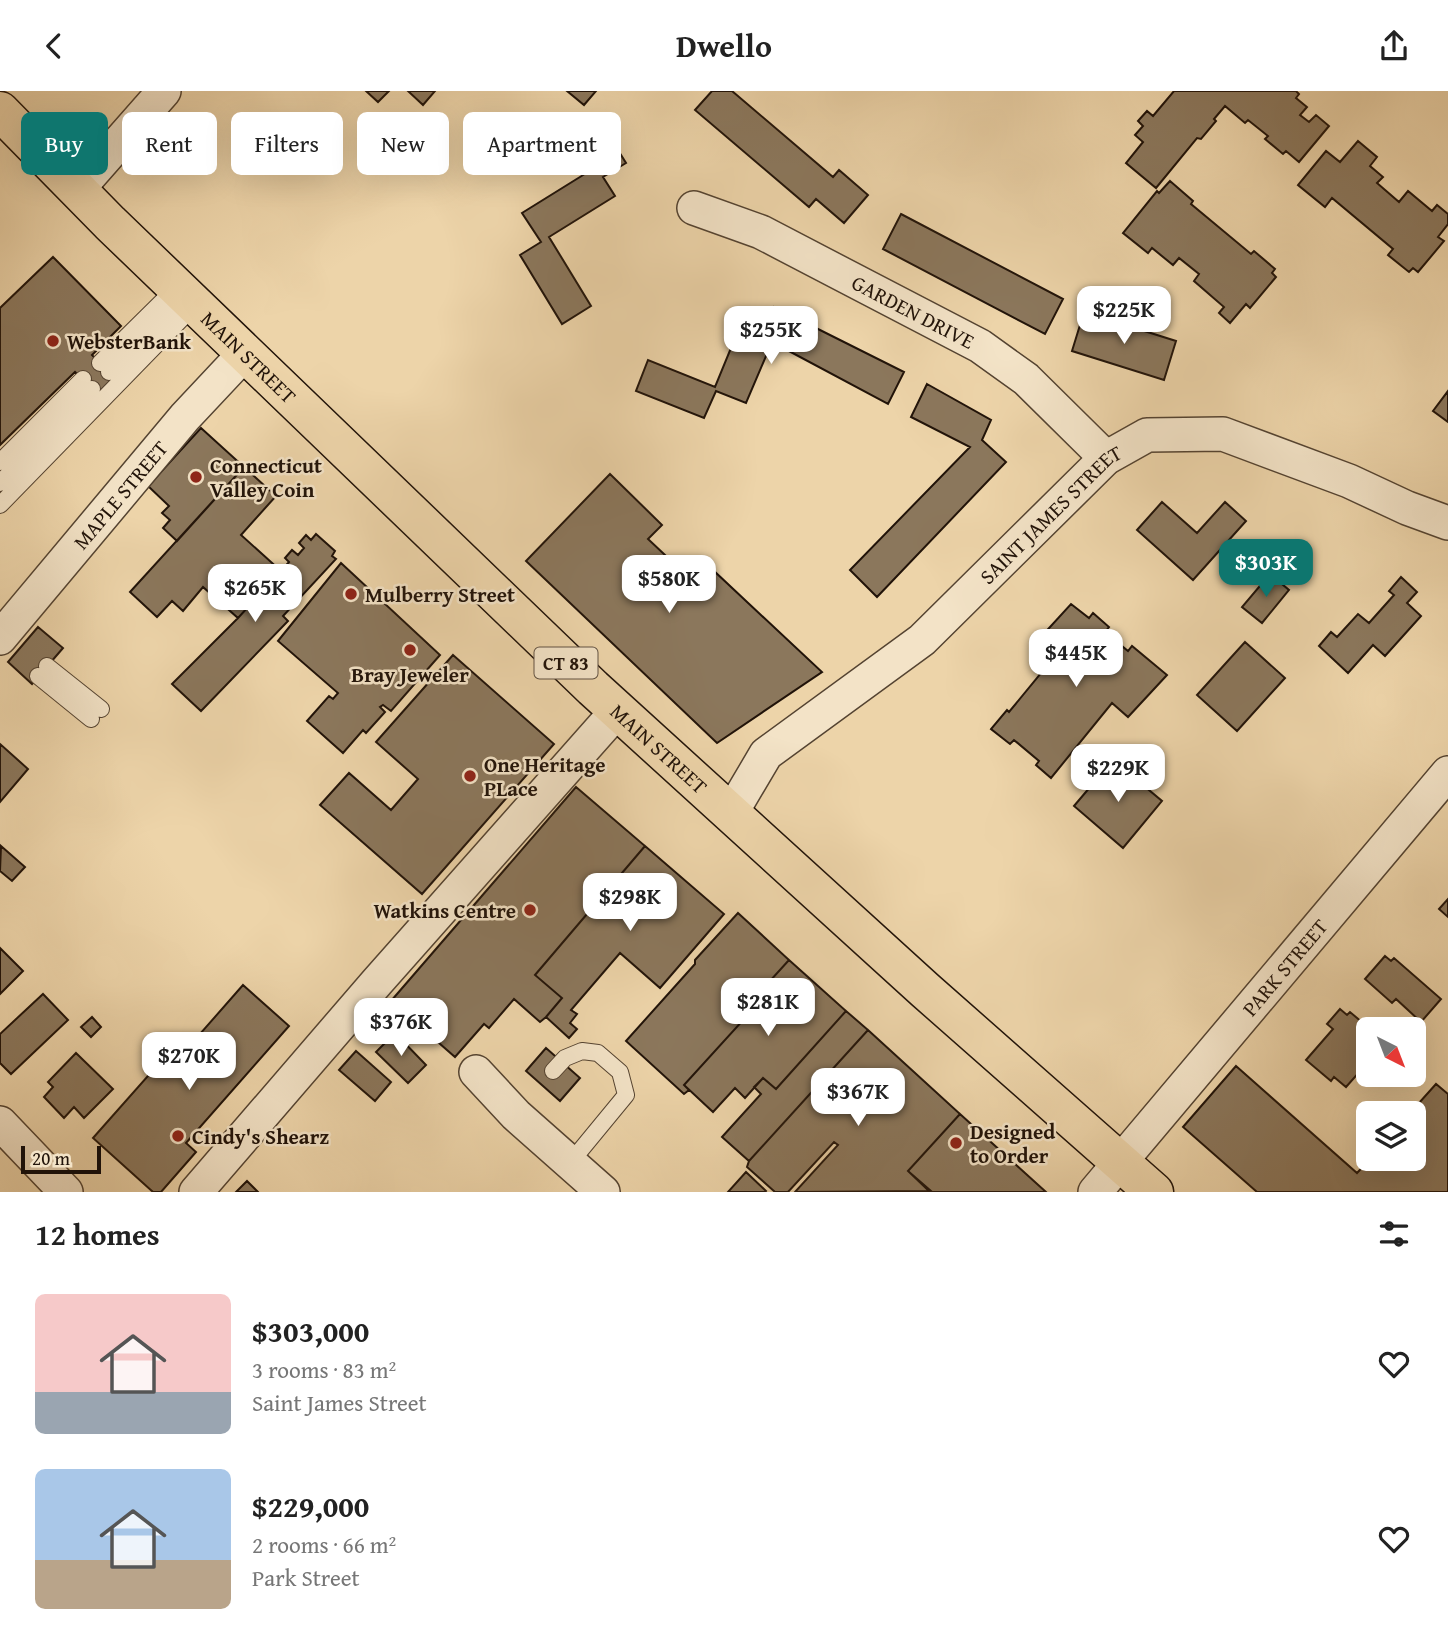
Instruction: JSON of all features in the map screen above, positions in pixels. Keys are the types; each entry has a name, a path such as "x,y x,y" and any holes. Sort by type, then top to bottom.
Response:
{"main road":[{"name":"MAIN STREET","path":"0,111 186,296 617,711 925,990 1154,1192"}],"street":[{"path":"77,190 164,91"},
{"name":"GARDEN DRIVE","path":"694,208 761,232 980,346 1026,379 1105,458"},
{"name":"MAPLE STREET","path":"0,638 184,417 245,353"},
{"name":"SAINT JAMES STREET","path":"730,815 766,754 922,640 1105,458 1147,435 1223,434 1349,481 1407,508 1448,523"},
{"path":"195,1192 617,711"},
{"name":"PARK STREET","path":"1096,1192 1448,773"},
{"path":"476,1072 510,1109 603,1192"},
{"path":"0,1123 66,1192"}],"lane":[{"path":"104,368 186,296"},
{"path":"0,505 186,296"},
{"path":"0,462 88,384 0,483"},
{"path":"43,671 96,714"},
{"path":"553,1071 565,1058 582,1051 598,1053 620,1072 626,1095 570,1163"}],"building":[{"path":"366,91 389,91 378,102"},
{"path":"408,91 435,91 423,105"},
{"path":"567,91 596,91 584,105"},
{"path":"712,91 732,91 833,177 839,170 868,195 844,223 816,199 809,207 695,110"},
{"path":"1174,91 1296,91 1299,94 1296,98 1307,107 1300,115 1309,122 1316,115 1329,126 1299,162 1286,151 1283,154 1265,139 1268,136 1248,120 1245,123 1225,106 1201,139 1197,138 1156,188 1126,163 1143,142 1135,135 1143,126 1138,121 1147,111 1153,116"},
{"path":"1358,141 1377,157 1370,166 1383,177 1377,183 1399,202 1408,191 1432,211 1437,205 1448,214 1448,224 1438,237 1444,241 1418,272 1413,268 1409,272 1388,255 1393,249 1332,198 1325,207 1298,185 1326,151 1340,162"},
{"path":"583,175 606,175 603,177 615,196 549,237 591,306 562,324 520,255 541,242 522,213"},
{"path":"1170,181 1193,201 1191,204 1251,254 1254,251 1275,269 1272,273 1276,277 1250,308 1246,304 1230,323 1219,313 1224,307 1194,281 1199,274 1179,258 1173,265 1152,248 1148,253 1123,233 1157,191 1159,193"},
{"path":"901,214 1063,299 1045,334 883,249"},
{"name":"WebsterBank","path":"53,257 121,326 92,355 116,380 99,396 75,372 0,445 0,308"},
{"path":"774,307 904,372 888,404 772,342 746,403 716,391 704,418 636,391 648,360 715,387 740,326 760,334"},
{"path":"1084,312 1176,341 1164,380 1072,351"},
{"path":"927,384 991,420 982,440 1006,462 877,597 850,570 970,447 911,417"},
{"path":"1448,391 1448,422 1433,411"},
{"name":"Connecticut Valley Coin","path":"201,428 244,467 177,541 163,528 170,520 162,513 169,506 148,486"},
{"path":"244,467 276,496 241,535 281,571 238,618 203,587 183,611 172,601 157,617 130,592"},
{"path":"610,474 662,525 648,539 699,587 714,571 822,672 717,743 526,561"},
{"path":"1162,502 1197,533 1225,502 1246,521 1193,580 1137,530"},
{"path":"316,534 335,551 332,556 336,559 283,616 288,621 201,711 172,684 281,571 289,562 285,558 292,550 298,555 304,548 299,543 306,535 311,540"},
{"path":"341,563 440,655 391,711 383,705 380,707 385,712 366,733 363,730 343,753 307,721 329,696 333,699 338,693 278,641"},
{"path":"1270,574 1289,590 1262,623 1242,607"},
{"path":"1401,577 1417,592 1407,603 1421,616 1385,656 1373,645 1348,673 1319,646 1331,632 1337,637 1358,614 1369,623 1394,595 1389,591"},
{"path":"1071,604 1089,618 1093,613 1109,627 1105,632 1128,651 1132,646 1167,675 1128,717 1112,703 1051,778 1036,765 1039,761 1014,740 1010,744 991,729 1007,710 1009,712 1051,661 1045,656 1052,648 1040,638"},
{"path":"38,627 63,648 32,684 8,662"},
{"path":"1245,642 1285,678 1237,731 1197,695"},
{"name":"One Heritage PLace","path":"453,655 554,744 422,894 320,805 349,773 391,810 418,779 376,742"},
{"path":"0,744 28,769 0,802"},
{"path":"1113,760 1162,801 1123,848 1074,806"},
{"name":"Watkins Centre","path":"576,787 645,846 535,975 562,998 546,1017 540,1022 514,999 489,1028 484,1024 455,1057 391,1001"},
{"path":"1,846 25,867 12,881 0,871"},
{"path":"645,846 724,914 660,988 620,953 571,1010 577,1014 570,1023 577,1029 569,1038 546,1017 562,998 535,975"},
{"path":"1448,899 1448,917 1439,909"},
{"path":"738,913 789,960 750,1003 755,1007 684,1085 689,1090 684,1094 626,1041"},
{"path":"0,948 23,971 0,994"},
{"path":"1385,956 1391,961 1394,958 1441,999 1425,1017 1416,1017 1396,999 1392,1003 1365,979"},
{"path":"789,960 846,1011 776,1089 763,1078 745,1098 735,1088 713,1112 684,1085 755,1007 750,1003"},
{"path":"243,985 289,1026 186,1143 196,1152 161,1192 153,1192 93,1138 162,1060 171,1067"},
{"path":"43,994 68,1020 11,1074 0,1063 0,1034"},
{"path":"1340,1009 1347,1015 1350,1012 1356,1017 1356,1076 1346,1087 1334,1077 1331,1081 1306,1060 1333,1029 1327,1024"},
{"path":"846,1011 868,1030 749,1161 722,1137 761,1094 754,1087 763,1078 776,1089"},
{"path":"92,1017 101,1027 91,1037 81,1027"},
{"path":"868,1030 960,1114 908,1171 931,1191 795,1192 838,1145 834,1142 788,1192 775,1192 747,1167 749,1161"},
{"path":"395,1033 426,1065 408,1083 376,1052"},
{"path":"546,1048 580,1078 560,1101 526,1071"},
{"path":"356,1051 391,1082 375,1101 339,1070"},
{"path":"76,1053 113,1089 84,1118 74,1107 64,1118 44,1097 53,1087 48,1082"},
{"path":"1236,1066 1357,1173 1426,1171 1426,1101 1421,1101 1436,1084 1448,1094 1448,1192 1257,1192 1183,1127"},
{"path":"960,1114 1046,1192 930,1192 908,1171"},
{"path":"746,1172 766,1191 765,1192 728,1192"},
{"path":"247,1181 258,1192 236,1192"}],"place":[{"name":"WebsterBank","path":"53,341"},
{"name":"Connecticut Valley Coin","path":"196,477"},
{"name":"Mulberry Street","path":"351,594"},
{"name":"Bray Jeweler","path":"410,650"},
{"name":"One Heritage PLace","path":"470,776"},
{"name":"Watkins Centre","path":"530,910"},
{"name":"Cindy's Shearz","path":"178,1136"},
{"name":"Designed to Order","path":"956,1143"}]}
